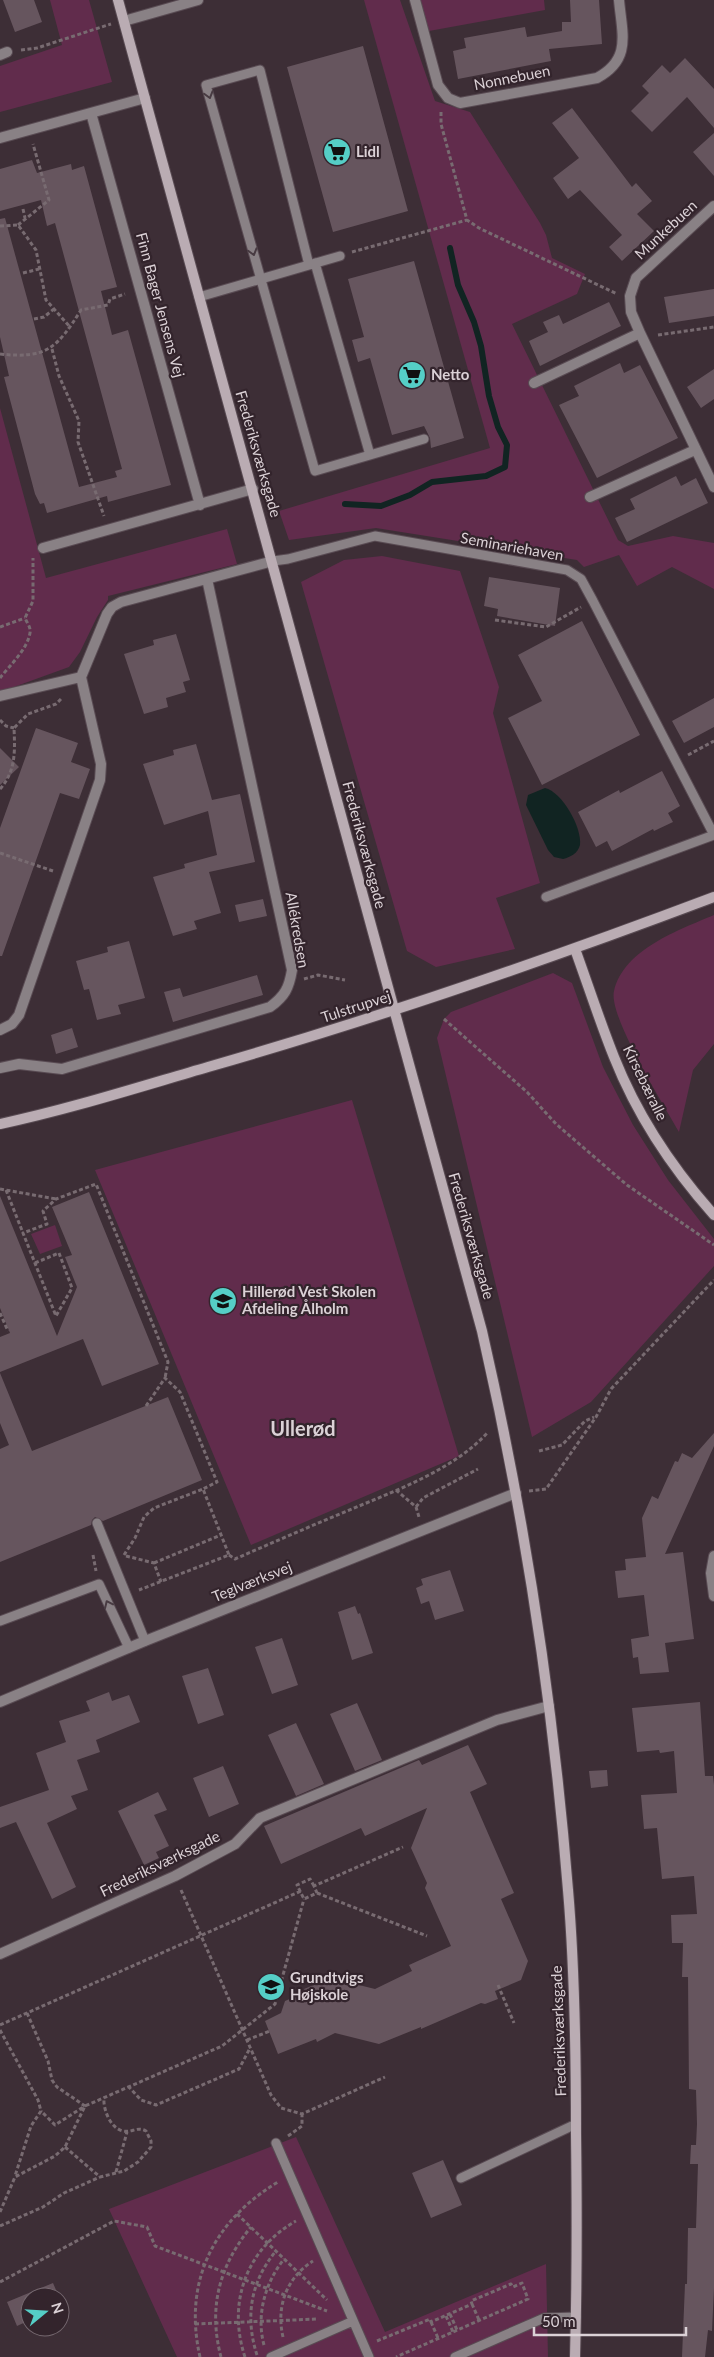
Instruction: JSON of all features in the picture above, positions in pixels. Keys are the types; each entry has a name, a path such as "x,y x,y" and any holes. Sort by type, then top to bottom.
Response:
{"street":[{"name":"Frederiksværksgade","path":"118,0 482,1331 505,1431 549,1706 568,1891 576,2048 575,2357"},
{"path":"124,20 198,0"},
{"path":"415,0 438,85 448,98"},
{"name":"Nonnebuen","path":"448,98 460,103 597,78 610,70 618,60 623,48 619,0"},
{"path":"0,138 145,98"},
{"name":"Finn Bager Jensens Vej","path":"91,113 200,505"},
{"name":"Munkebuen","path":"630,296 636,278 714,206"},
{"path":"630,296 632,312 641,335 714,487"},
{"path":"534,383 641,335"},
{"path":"590,497 695,450"},
{"path":"43,548 253,489"},
{"path":"0,1030 12,1024 19,1015 100,780 101,764 81,677 103,622 112,607 121,602 272,561"},
{"name":"Allékredsen","path":"0,1068 19,1064 62,1069 270,1006 282,998 288,988 292,970 207,579"},
{"path":"0,696 81,677"},
{"name":"Tulstrupvej","path":"0,1124 49,1113 394,1011 575,949 714,897"},
{"name":"Kirsebæralle","path":"575,949 615,1059 647,1124 693,1192 714,1215"},
{"name":"Teglværksvej","path":"0,1702 145,1641 516,1493"},
{"path":"714,1556 711,1573 714,1596"},
{"name":"Frederiksværksgade","path":"0,1954 175,1876 235,1844 260,1818 497,1720 549,1706"}],"lane":[{"path":"370,455 312,264 260,70 206,85 315,471 370,455 424,439"},
{"path":"199,297 340,256"},
{"name":"Seminariehaven","path":"272,561 288,559 375,536 567,570 580,579 714,835 546,897"},
{"path":"97,1523 145,1641"},
{"path":"0,1621 99,1584 129,1648"},
{"path":"461,2178 576,2124"},
{"path":"276,2143 369,2357"},
{"path":"455,2357 544,2318 576,2317"},
{"path":"269,2354 288,2350 353,2320"}],"path":[{"path":"4,53 37,48 124,20"},
{"path":"448,98 441,109 441,124 467,220 479,228 616,294 630,296"},
{"path":"0,226 18,225 49,200 30,130"},
{"path":"23,209 25,218"},
{"path":"340,256 467,220"},
{"path":"18,225 36,250 46,300 70,327"},
{"path":"23,273 40,269"},
{"path":"0,354 22,356 52,349 81,310 108,305 114,297 140,290"},
{"path":"34,319 44,317 54,309"},
{"path":"641,335 714,327"},
{"path":"52,349 60,376 79,421 78,442 109,530"},
{"path":"0,627 25,618 33,600 32,562 43,548"},
{"path":"495,620 546,627 593,601"},
{"path":"0,678 30,634 30,626 25,618"},
{"path":"0,789 7,780 15,760 14,728 28,714 56,704 81,677"},
{"path":"0,720 6,726 14,728"},
{"path":"676,760 714,741"},
{"path":"0,853 66,876"},
{"path":"290,978 302,980 318,976 345,980"},
{"path":"444,1020 527,1092 556,1124 627,1185 714,1245"},
{"path":"23,1233 47,1224 43,1212 56,1199 96,1184 168,1362 166,1378 146,1406"},
{"path":"0,1189 56,1199"},
{"path":"6,1190 56,1316 72,1288 59,1253 35,1263"},
{"path":"516,1493 546,1489 596,1416 611,1389 714,1280"},
{"path":"0,1313 8,1332"},
{"path":"112,1560 124,1555 135,1538 144,1517 154,1508 217,1482 180,1392 166,1378"},
{"path":"539,1451 562,1445 585,1420 596,1416"},
{"path":"203,1489 229,1555 235,1558 396,1490 435,1471 478,1443 489,1430"},
{"path":"416,1507 423,1498 478,1469"},
{"path":"396,1490 416,1507 424,1530"},
{"path":"124,1555 154,1563 222,1535"},
{"path":"91,1547 99,1584"},
{"path":"144,1588 229,1555"},
{"path":"154,1563 161,1582"},
{"path":"314,1886 403,1847"},
{"path":"175,1876 271,2095 281,2108 302,2114 385,2078"},
{"path":"0,2030 38,2100 41,2111 46,2119 55,2125 85,2106 222,2046 275,2004 304,1899 298,1885 310,1879 317,1893 427,1936"},
{"path":"0,2025 301,1891"},
{"path":"304,1899 317,1893"},
{"path":"498,1985 514,2023"},
{"path":"27,2013 48,2061 52,2080 57,2087 85,2106"},
{"path":"247,2040 270,2031"},
{"path":"128,2086 141,2100 156,2105 240,2070 250,2048"},
{"path":"0,2226 42,2207 64,2193 100,2176 131,2168 150,2147 151,2140 146,2132 138,2128 127,2132 117,2128 110,2120 105,2109 104,2098"},
{"path":"15,2177 55,2156 65,2147 85,2106"},
{"path":"0,2212 15,2177 31,2126 41,2111"},
{"path":"276,2143 302,2126 302,2114"},
{"path":"116,2172 127,2132"},
{"path":"65,2147 100,2176"},
{"path":"200,2357 194,2324 196,2296 204,2265 220,2233 237,2214 268,2189 291,2177"},
{"path":"194,2324 326,2319 331,2303 237,2214"},
{"path":"244,2357 237,2322 239,2298 244,2280 255,2258 267,2242 285,2227 308,2216"},
{"path":"0,2282 114,2221 147,2227 155,2246 328,2311"},
{"path":"221,2357 215,2323 216,2304 223,2272 234,2250 251,2227"},
{"path":"257,2357 250,2322 253,2292 266,2264 276,2251"},
{"path":"288,2350 284,2341 280,2320 284,2294 307,2264 325,2255"},
{"path":"269,2354 262,2338 262,2304 274,2272 284,2259"},
{"path":"396,2357 528,2298 522,2283 513,2287 511,2284 471,2301 472,2304 431,2322"},
{"path":"472,2304 479,2320"},
{"path":"448,2315 455,2331"},
{"path":"364,2346 430,2318 438,2338"}],"shaded area":[{"path":"50,0 89,0 112,82 0,112 0,66 62,45"},
{"path":"364,0 400,0 435,101 470,112 540,223 546,235 552,258 585,274 577,294 512,324 618,540 628,546 673,536 714,543 714,589 672,567 637,586 619,555 584,567 577,560 376,528 289,540 279,511 490,448"},
{"path":"420,0 544,0 545,10 429,31"},
{"path":"0,408 46,578 227,529 237,564 108,596 108,600 97,617 80,652 69,667 0,692"},
{"path":"382,556 460,571 499,687 493,713 540,883 496,898 515,949 436,967 407,951 301,582 344,560"},
{"path":"545,788 558,796 564,803 578,829 580,845 578,850 563,859 554,857 548,850 526,805 528,795"},
{"path":"714,915 714,1044 693,1070 679,1132 628,1040 614,1003 614,991 620,976 641,952 685,927"},
{"path":"553,973 572,983 603,1067 633,1125 668,1180 714,1239 714,1266 591,1402 532,1437 437,1038 444,1019 451,1012"},
{"path":"352,1100 459,1456 251,1545 95,1170"},
{"path":"55,1225 62,1246 40,1254 31,1234"},
{"path":"296,2137 385,2332 546,2264 548,2357 177,2357 109,2209"}],"building":[{"path":"3,0 34,0 42,22 15,32"},
{"path":"570,0 599,0 602,44 549,49 551,61 458,79 453,51 466,48 464,38 525,27 527,37 562,31 562,22 571,22"},
{"path":"363,46 408,211 333,232 287,67"},
{"path":"685,58 714,89 714,128 687,97 652,132 631,111 649,93 642,86 662,65 670,73"},
{"path":"572,108 632,187 636,183 652,201 637,214 654,231 622,261 609,247 622,235 580,190 568,199 553,178 579,158 552,123"},
{"path":"714,133 714,176 693,152"},
{"path":"32,160 37,173 71,164 72,170 84,166 117,287 101,291 112,335 128,330 171,485 108,502 107,496 47,513 44,503 40,504 35,494 4,377 9,376 0,337 0,219 5,218 79,487 117,477 115,471 122,469 55,223 47,226 41,200 0,211 0,169"},
{"path":"414,261 464,438 431,448 430,438 424,426 392,435 370,358 358,362 352,340 364,337 348,279"},
{"path":"714,289 714,316 669,323 664,297"},
{"path":"609,302 621,326 540,366 529,341 548,332 543,322 559,315 563,324"},
{"path":"620,363 624,373 640,365 678,438 597,478 559,405 579,396 574,386"},
{"path":"714,369 714,399 701,408 687,387"},
{"path":"676,476 681,486 696,478 708,503 627,542 615,518 635,509 630,499"},
{"path":"489,577 560,588 555,626 497,616 498,609 484,606"},
{"path":"582,621 640,735 542,785 508,718 542,701 518,655"},
{"path":"176,634 190,680 183,682 186,692 166,698 168,707 144,714 124,654 154,645 153,640"},
{"path":"714,698 714,727 684,743 672,721"},
{"path":"36,728 78,743 71,762 90,769 79,799 60,793 2,956 0,956 0,828"},
{"path":"196,744 212,800 240,794 255,862 209,872 221,913 194,921 197,929 173,936 153,877 185,868 184,864 217,855 208,811 164,825 143,764 174,755 173,750"},
{"path":"0,748 19,767 0,785"},
{"path":"662,771 680,806 668,813 673,822 654,831 653,829 612,851 607,841 596,847 578,812 619,790 620,793"},
{"path":"263,899 267,916 239,922 235,905"},
{"path":"129,941 145,998 118,1005 121,1014 97,1020 89,989 84,990 76,961 108,952 107,947"},
{"path":"257,975 263,995 173,1022 164,992 180,988 183,997"},
{"path":"72,1028 78,1047 56,1054 51,1035"},
{"path":"89,1192 159,1364 102,1386 83,1339 0,1372 0,1337 10,1333 0,1308 0,1196 57,1336 77,1287 65,1257 72,1255 52,1207"},
{"path":"0,1373 32,1451 168,1397 202,1480 103,1521 95,1517 91,1525 0,1562 0,1449 9,1445 0,1423"},
{"path":"714,1433 714,1446 665,1554 683,1552 694,1639 665,1643 669,1672 640,1674 638,1657 633,1658 631,1639 649,1636 644,1595 618,1598 615,1571 626,1570 625,1559 646,1557 642,1518 652,1496 658,1499 675,1461 678,1462 682,1453 692,1458"},
{"path":"450,1570 464,1611 435,1620 429,1601 421,1604 416,1588 423,1585 421,1579"},
{"path":"355,1606 358,1614 360,1613 373,1653 352,1660 338,1612"},
{"path":"282,1638 298,1685 272,1694 255,1647"},
{"path":"208,1668 224,1715 198,1724 182,1676"},
{"path":"109,1692 112,1701 129,1695 140,1722 96,1740 100,1752 77,1760 88,1790 71,1796 77,1809 47,1823 76,1887 52,1899 16,1822 0,1828 0,1807 49,1790 36,1753 66,1742 59,1721 90,1711 86,1701"},
{"path":"700,1702 705,1776 713,1776 714,1785 714,2288 712,2331 708,2330 705,2357 682,2357 685,2284 687,2284 688,2228 696,2228 698,2164 690,2164 691,2145 696,2145 697,2124 696,2090 689,2089 688,1977 682,1977 683,1943 672,1943 671,1915 697,1914 694,1876 662,1879 657,1828 644,1829 641,1795 677,1793 674,1751 660,1753 659,1750 637,1752 632,1708"},
{"path":"357,1703 382,1760 355,1771 330,1714"},
{"path":"296,1723 324,1784 296,1796 268,1735"},
{"path":"468,1745 487,1784 470,1792 514,1893 501,1899 528,1961 521,1980 495,1991 498,1999 485,2004 481,2003 421,2029 421,2027 379,2044 335,2033 317,2042 316,2039 278,2054 265,2021 281,2013 285,2001 306,1992 304,1989 331,1978 375,1989 412,1971 409,1965 451,1946 425,1888 427,1883 411,1848 427,1808 365,1836 361,1828 281,1864 264,1826 419,1760 422,1765"},
{"path":"223,1766 239,1804 209,1817 193,1778"},
{"path":"607,1770 608,1786 591,1788 589,1771"},
{"path":"158,1792 167,1810 154,1815 169,1846 156,1852 159,1858 144,1865 118,1811"},
{"path":"443,2160 462,2205 431,2218 412,2173"},
{"path":"53,2283 55,2287 43,2287"},
{"path":"20,2297 20,2325 17,2326 7,2302"}],"waterway":[{"path":"345,504 381,506 410,495 432,482 486,476 505,467 507,445 498,427 489,396 481,346 474,322 458,285 450,248"}],"place":[{"name":"Lidl","path":"337,152"},
{"name":"Netto","path":"412,375"},
{"name":"Hillerød Vest Skolen Afdeling Ålholm","path":"223,1301"},
{"name":"Grundtvigs Højskole","path":"271,1987"}],"district":[{"name":"Ullerød","path":"303,1429"}]}
